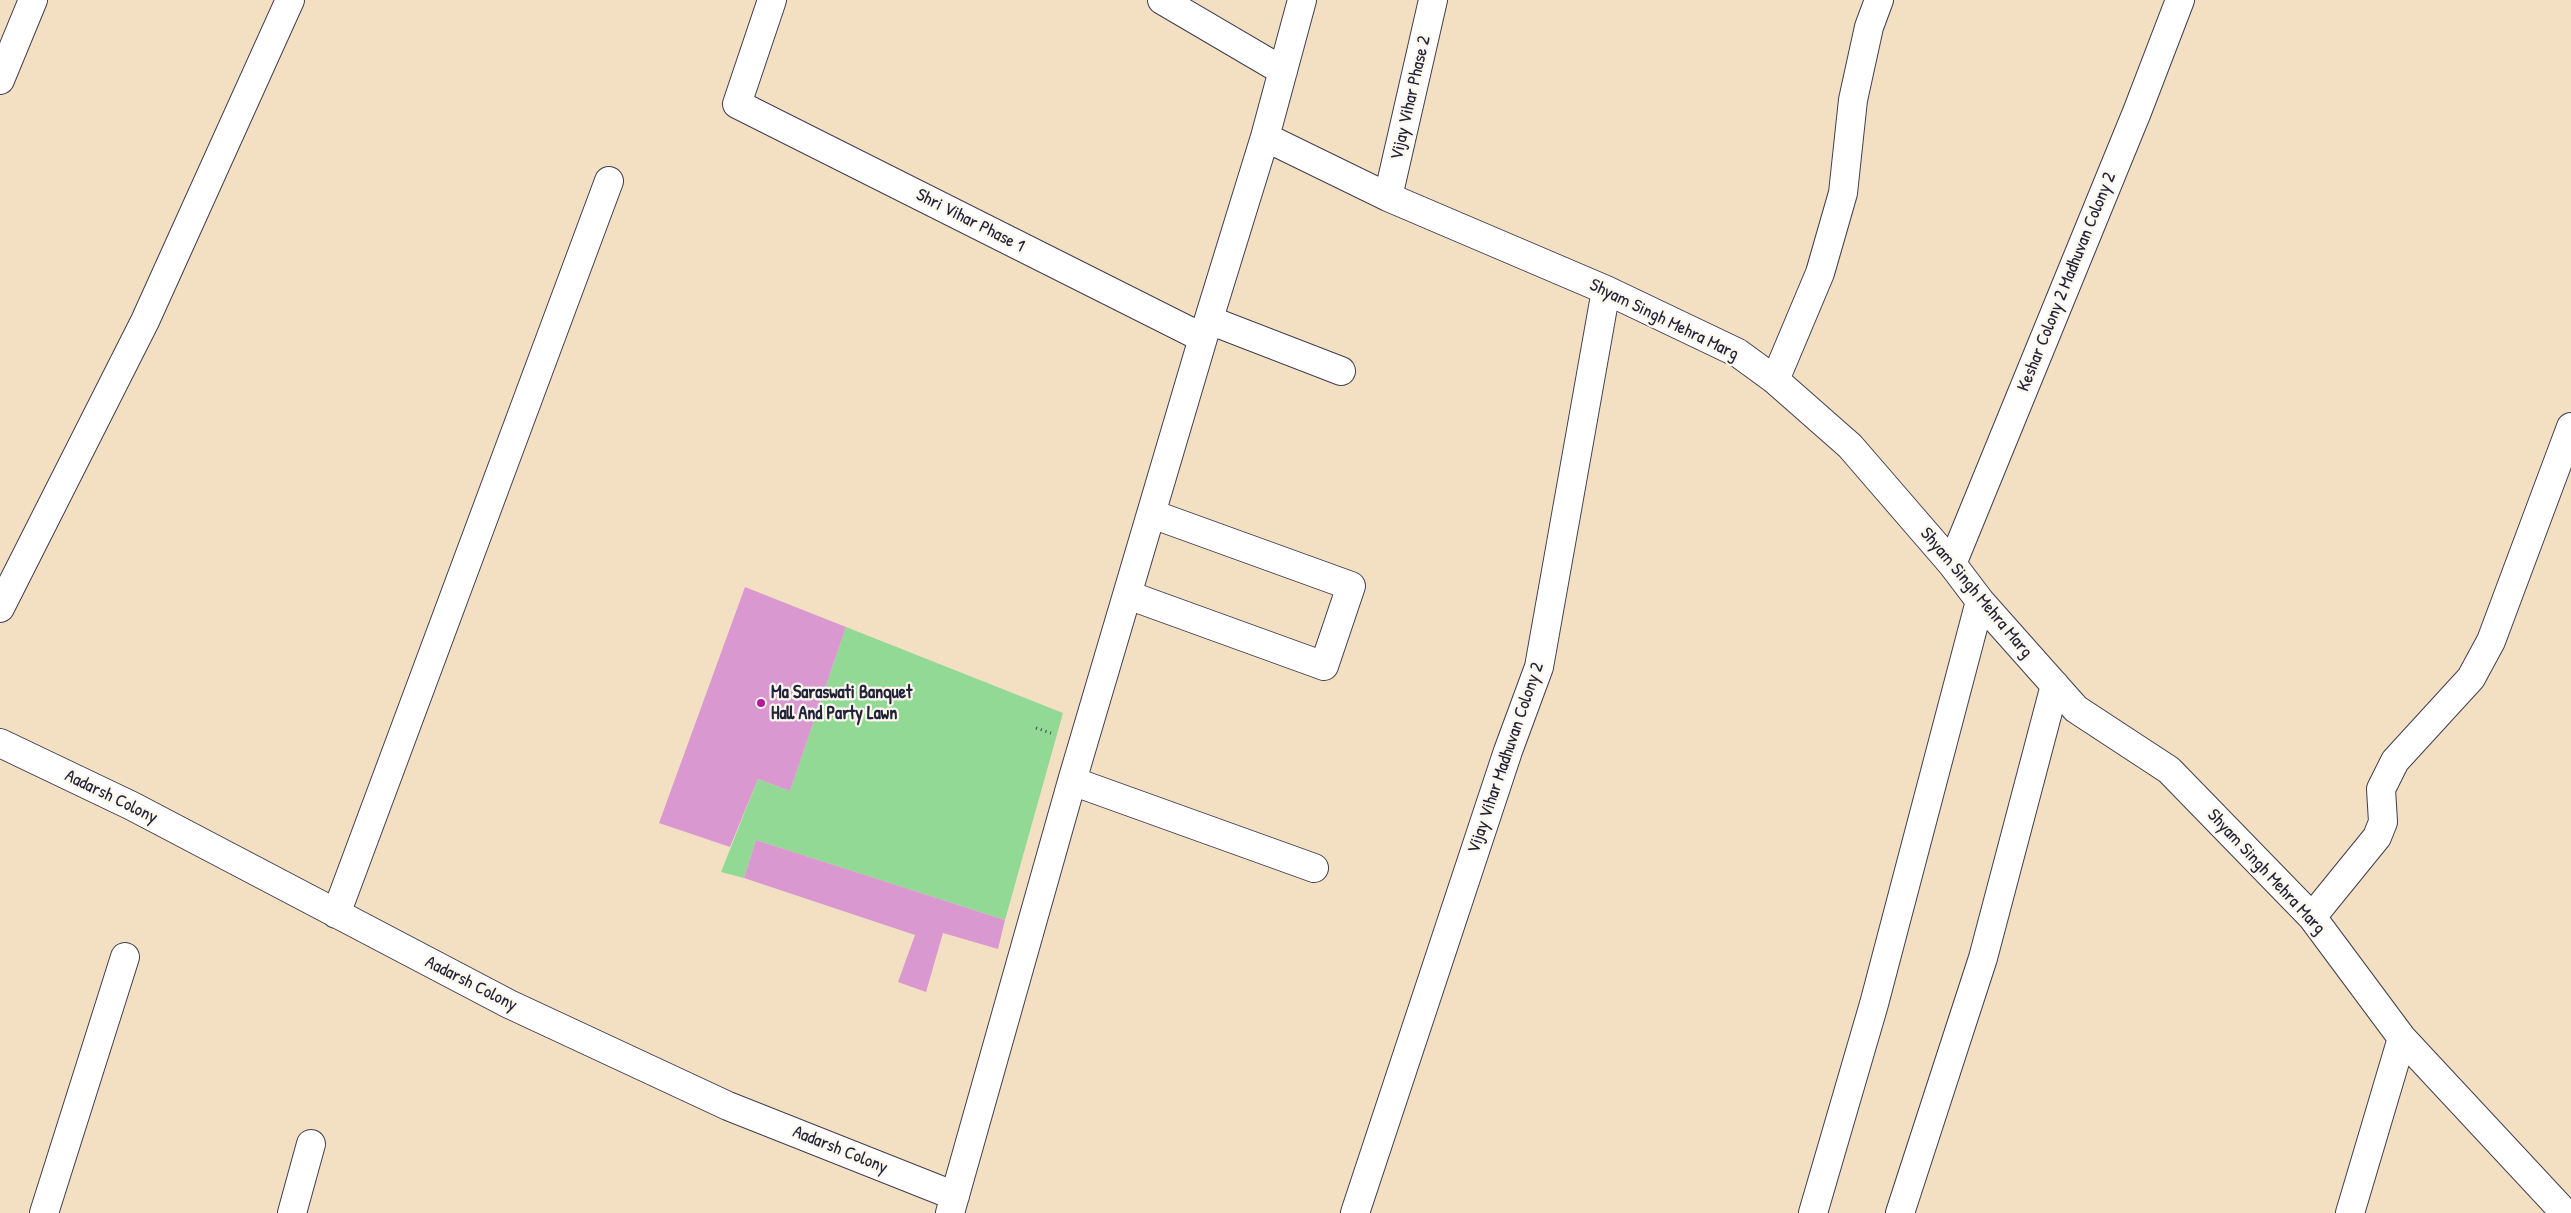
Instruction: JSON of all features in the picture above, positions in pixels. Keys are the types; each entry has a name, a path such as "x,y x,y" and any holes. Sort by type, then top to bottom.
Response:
{"street":[{"path":"0,80 33,0"},
{"path":"0,608 144,321 290,0"},
{"name":"Shri Vihar Phase 1","path":"772,0 738,104 1206,329 1341,371"},
{"path":"1162,0 1283,70"},
{"path":"952,1204 1072,781 1265,137 1302,0"},
{"name":"Vijay Vihar Phase 2","path":"1388,197 1433,0"},
{"path":"1775,380 1820,274 1843,193 1853,100 1869,27 1879,0"},
{"name":"Keshar Colony 2 Madhuvan Colony 2","path":"1952,564 2137,112 2180,0"},
{"name":"Shyam Singh Mehra Marg","path":"1265,137 1388,197 1606,290 1738,353 1775,380 1850,446 1952,564 1980,601 2076,709 2169,770 2312,917 2402,1038 2565,1213"},
{"path":"336,914 608,181"},
{"name":"Vijay Vihar Madhuvan Colony 2","path":"1355,1213 1508,751 1539,667 1606,290"},
{"path":"2312,917 2378,837 2383,822 2380,790 2395,761 2471,678 2491,641 2571,427"},
{"path":"1128,595 1324,666 1351,586 1152,514"},
{"path":"1814,1213 1874,1004 1980,601"},
{"path":"1900,1213 1983,958 2055,685"},
{"name":"Aadarsh Colony","path":"0,743 132,806 509,1004 728,1106 952,1204"},
{"path":"1072,781 1314,868"},
{"path":"44,1213 125,957"},
{"path":"2350,1213 2402,1038"},
{"path":"292,1213 311,1144"}],"green space":[{"path":"846,627 1063,713 1005,920 756,840 744,878 721,872 758,779 790,791"}],"building":[{"name":"Ma Saraswati Banquet Hall And Party Lawn","path":"745,587 846,627 790,791 758,779 730,847 659,823"},
{"path":"756,840 1005,920 998,949 943,933 926,992 898,982 915,935 744,878"}],"place":[{"name":"Ma Saraswati Banquet Hall And Party Lawn","path":"761,703"}]}
